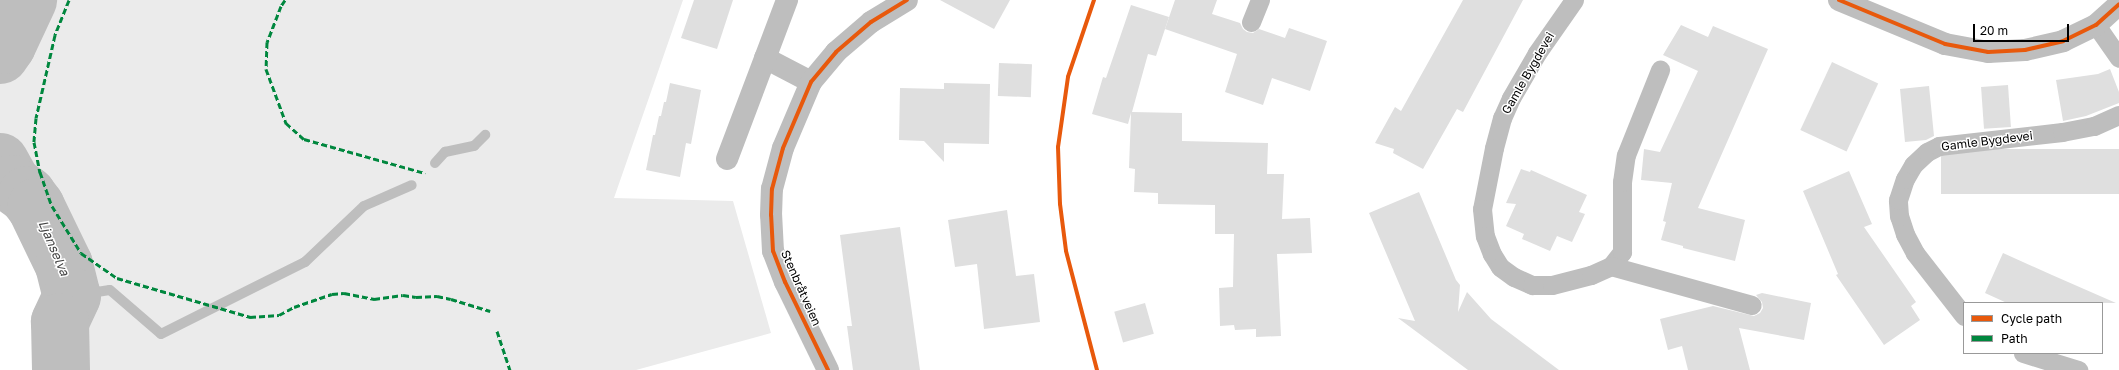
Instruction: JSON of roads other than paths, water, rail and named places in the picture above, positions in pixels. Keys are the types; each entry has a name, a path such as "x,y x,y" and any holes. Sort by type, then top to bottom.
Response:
{"street":[{"path":"727,159 787,0"},
{"name":"Stenbråtveien","path":"828,370 784,282 773,251 771,239 771,215 774,182 783,148 811,82 836,52 853,37 871,22 907,0"},
{"path":"1839,0 1945,44 1988,52 2044,47 2063,41 2096,25 2119,4"},
{"path":"765,58 811,82"}],"lane":[{"path":"1251,22 1260,0"},
{"name":"Gamle Bygdevei","path":"1574,0 1536,53 1511,98 1502,118 1494,148 1482,209 1485,236 1492,254 1500,267 1514,277 1532,286 1552,285 1591,275 1611,266"},
{"path":"2096,25 2119,58"},
{"path":"1660,70 1626,155 1622,182 1622,252 1611,266 1752,305"},
{"name":"Gamle Bygdevei","path":"1963,315 1915,253 1905,234 1899,216 1898,200 1905,179 1914,165 1927,152 1939,146 2062,132 2094,126 2119,115"},
{"path":"2026,354 2078,370"}],"waterway":[{"name":"Ljanselva","path":"0,55 7,45 28,0"},
{"path":"435,163 445,152 474,146 485,135"},
{"name":"Ljanselva","path":"0,162 12,184 27,195 36,207 64,265 72,296 60,322 61,370"},
{"path":"72,296 110,290 161,334 305,262 364,206 412,185"}]}
